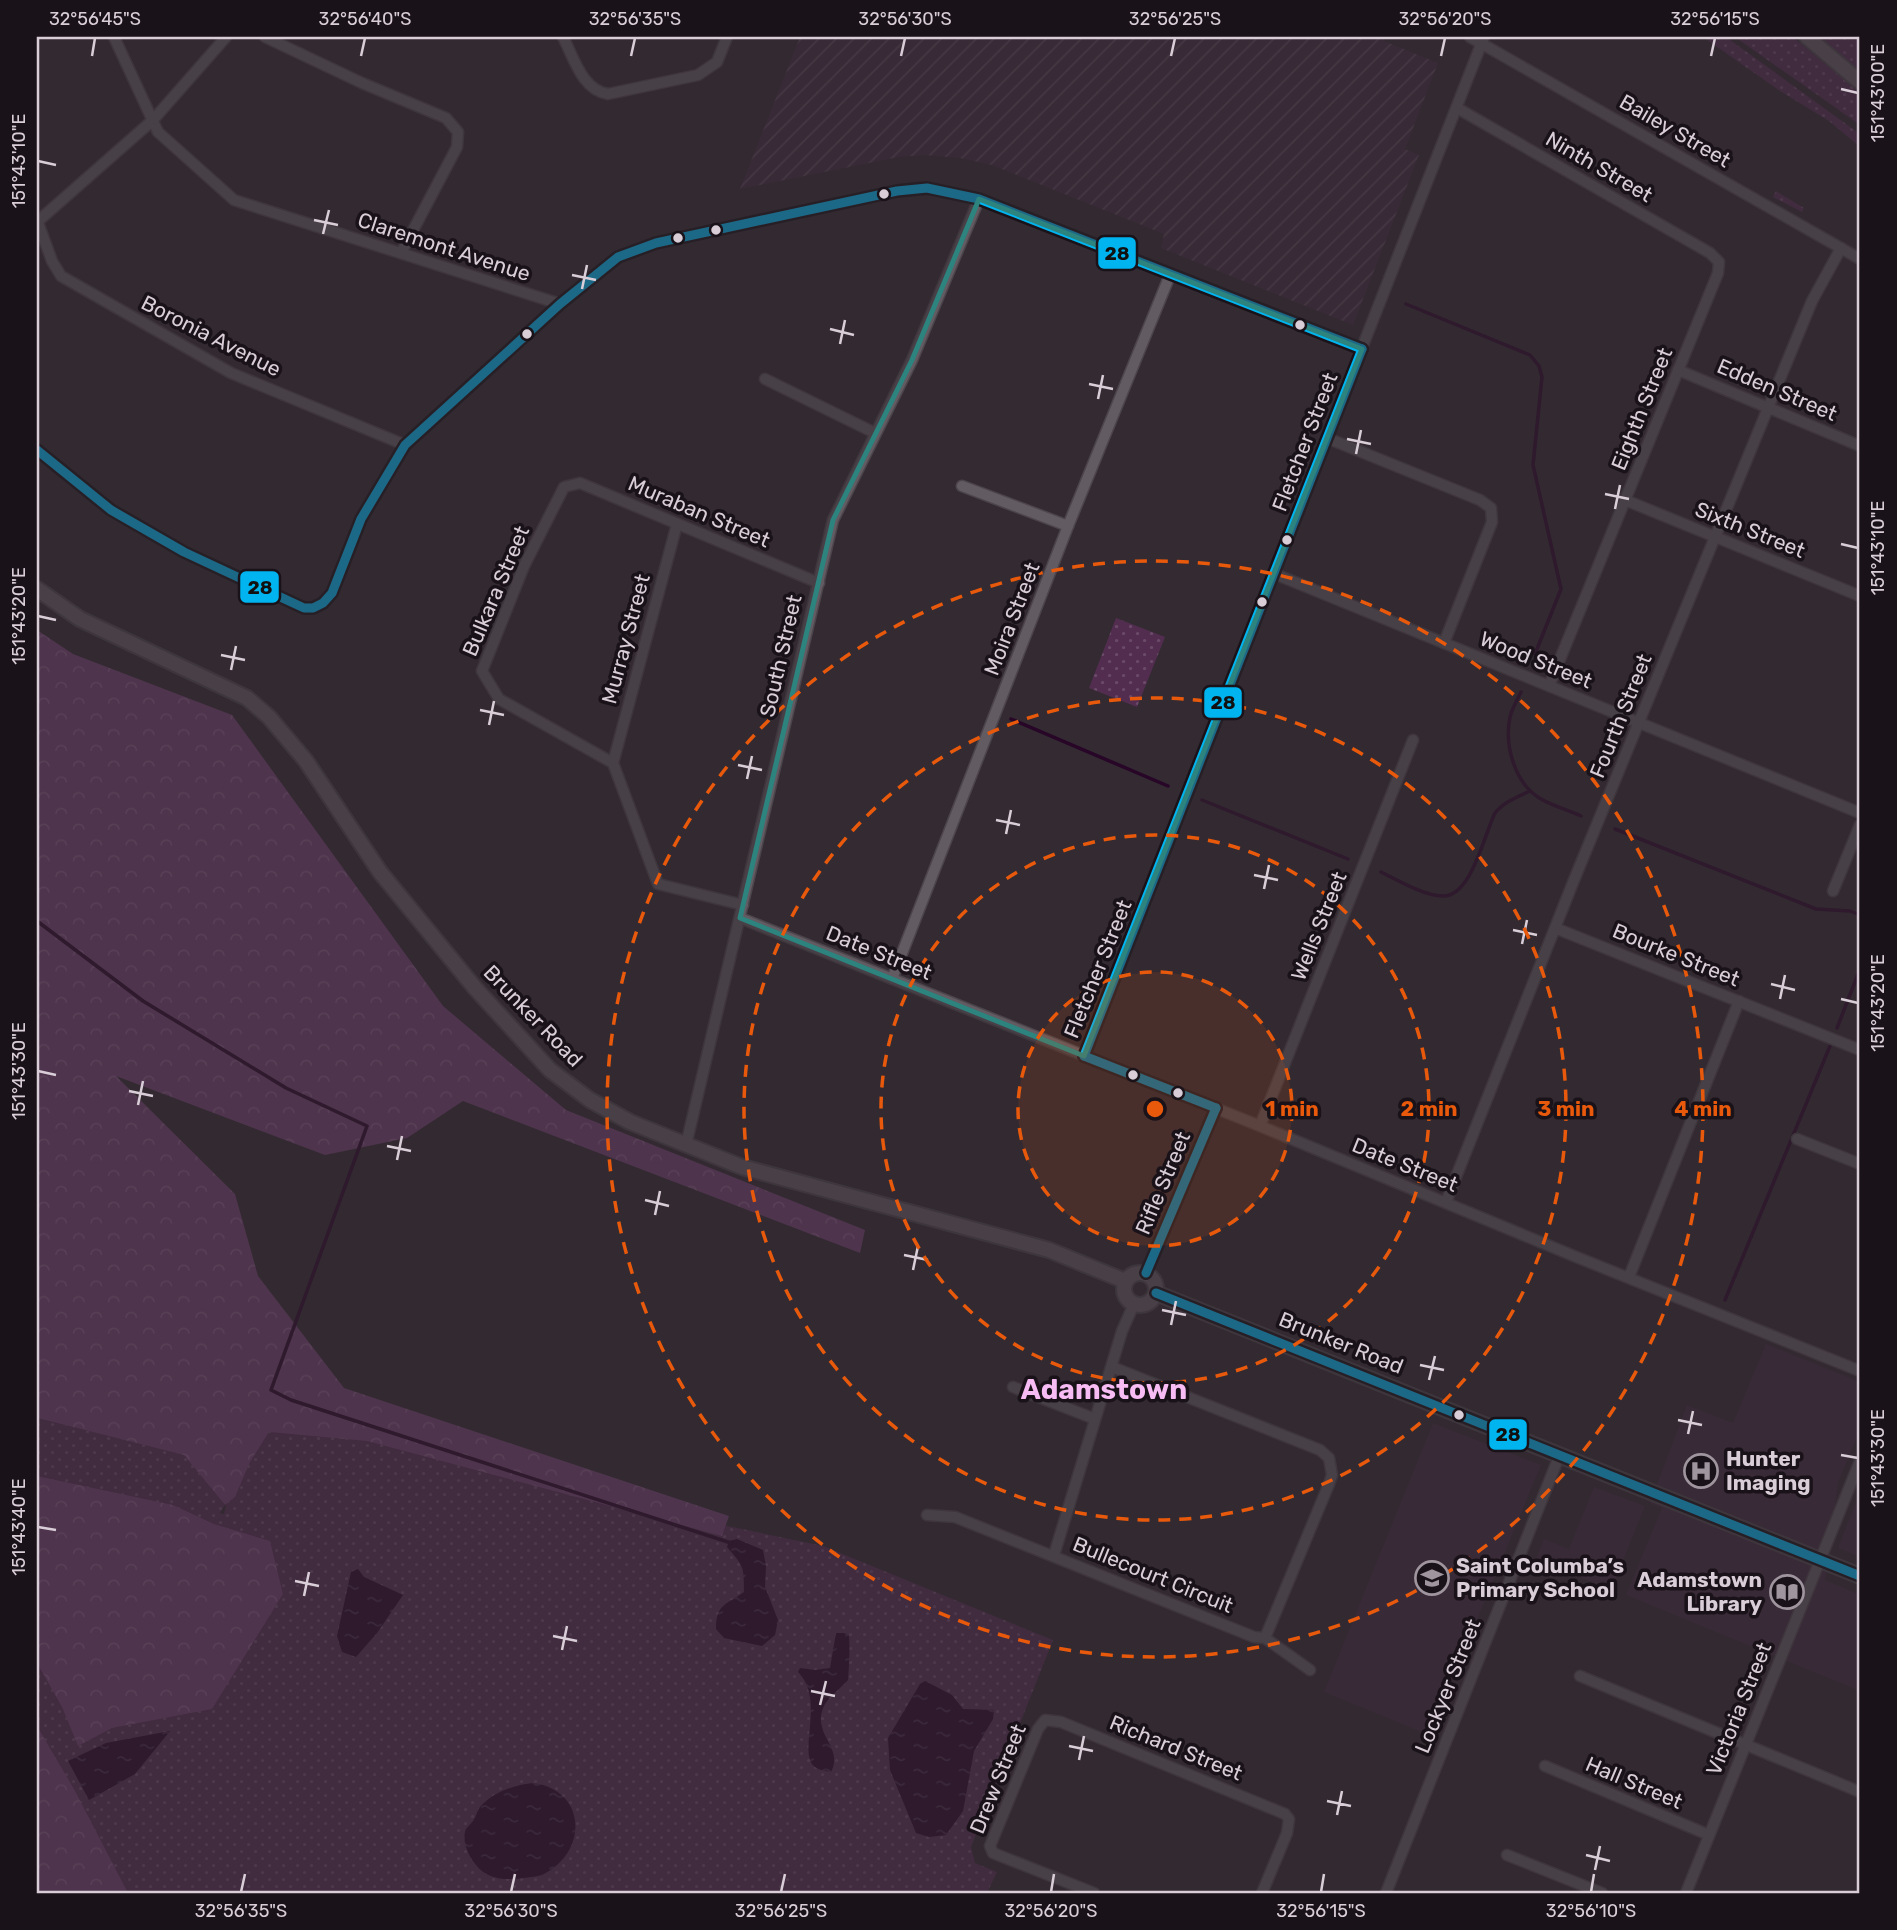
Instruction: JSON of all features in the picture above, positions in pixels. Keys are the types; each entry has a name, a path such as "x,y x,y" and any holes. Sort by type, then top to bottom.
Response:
{"main road":[{"path":"1807,37 1860,82"},
{"name":"Brunker Road","path":"37,589 80,619 247,698 269,716 306,761 388,883 475,988 550,1070 590,1100 630,1122 742,1167 1049,1250 1125,1281"},
{"path":"1134,1273 1146,1273 1155,1281 1156,1293 1148,1303 1134,1304 1124,1295 1125,1281 1134,1273"},
{"name":"Brunker Road","path":"1156,1293 1860,1576"}],"street":[{"name":"Claremont Avenue","path":"114,37 158,132 234,200 560,304"},
{"path":"37,221 153,120 226,37"},
{"path":"265,37 362,83 446,118 458,132 457,147 401,253"},
{"path":"563,37 586,83 598,92 608,94 698,75 716,62 727,37"},
{"name":"Bailey Street","path":"1470,37 1483,39 1860,259"},
{"name":"Fletcher Street","path":"1084,1056 1483,39"},
{"name":"Ninth Street","path":"1457,108 1710,253 1719,262"},
{"path":"37,450 111,510 184,552 304,608 313,608 323,603 332,593 361,519 405,445 560,304 618,257 656,243 897,191 927,188 979,199 1362,349"},
{"name":"South Street","path":"686,1145 833,520 912,360 979,199"},
{"name":"Boronia Avenue","path":"37,221 52,261 61,276 230,373 405,445"},
{"name":"Fourth Street","path":"1446,1202 1714,537 1812,301 1841,248"},
{"name":"Eighth Street","path":"1549,686 1718,273 1719,262"},
{"name":"Moira Street","path":"892,979 1068,527 1170,275"},
{"name":"Edden Street","path":"1678,370 1860,446"},
{"path":"765,379 875,433"},
{"path":"1327,438 1480,500 1491,508 1492,522 1444,643"},
{"name":"Muraban Street","path":"564,487 580,483 819,583"},
{"path":"962,486 1068,527"},
{"name":"Bulkara Street","path":"564,487 524,566 482,671 499,699 613,763"},
{"name":"Sixth Street","path":"1625,500 1860,596"},
{"name":"Murray Street","path":"613,763 677,524"},
{"name":"Wood Street","path":"1275,573 1860,813"},
{"name":"Wells Street","path":"1260,1126 1413,740"},
{"path":"613,763 658,884 743,905"},
{"path":"1833,891 1860,825"},
{"name":"Date Street","path":"740,918 1216,1108 1860,1371"},
{"name":"Bourke Street","path":"1555,928 1860,1051"},
{"path":"1629,1277 1739,1001"},
{"name":"Rifle Street","path":"1146,1273 1216,1108"},
{"path":"1797,1139 1860,1164"},
{"name":"Bullecourt Circuit","path":"1134,1304 1122,1331 1054,1555 1254,1637 1265,1637 1310,1670"},
{"path":"1112,1367 1320,1450 1329,1458 1332,1475 1329,1484 1265,1637"},
{"path":"1013,1387 1095,1419"},
{"name":"Lockyer Street","path":"1386,1893 1560,1454"},
{"name":"Victoria Street","path":"1686,1893 1860,1461"},
{"path":"927,1515 955,1517 1054,1555"},
{"path":"1580,1676 1860,1792"},
{"name":"Richard Street","path":"1045,1720 1061,1722 1279,1811 1289,1819 1287,1833 1262,1893"},
{"name":"Drew Street","path":"1045,1720 1038,1728 990,1846 993,1853 1094,1893"},
{"name":"Hall Street","path":"1545,1766 1709,1835"},
{"path":"1507,1854 1602,1893"}],"highlighted area":[{"path":"979,199 1362,349 1084,1056 740,918 833,520 912,360"}],"shaded area":[{"path":"800,37 1385,37 1384,41 1438,63 1405,149 1419,155 1353,325 1161,248 1164,234 992,165 960,158 925,155 899,157 740,189"},
{"path":"1703,37 1726,37 1860,134 1860,147 1829,121 1780,91"},
{"path":"1735,37 1793,37 1860,93 1860,125"},
{"path":"1813,37 1860,37 1860,75"},
{"path":"1686,140 1714,156 1712,161 1682,145"},
{"path":"1776,191 1804,208 1802,212 1773,197"},
{"path":"1116,618 1165,637 1137,707 1089,688"},
{"path":"1766,1344 1860,1382 1860,1429 1838,1483 1825,1580 1860,1595 1860,1691 1626,1595 1662,1508 1650,1503 1687,1405 1733,1423"},
{"path":"252,1391 680,1516 823,1546 1053,1640 971,1847 975,1863 997,1872 987,1893 116,1893 37,1746 37,1418 185,1455 225,1505 220,1513 224,1514"},
{"name":"Saint Columba’s Primary School","path":"1433,1423 1541,1465 1429,1735 1324,1692"},
{"path":"1594,1487 1645,1506 1611,1590 1536,1559 1544,1539 1569,1549"},
{"path":"1860,1492 1860,1557 1838,1548"}],"green space":[{"path":"37,630 73,654 232,715 443,1006 566,1110 865,1230 860,1253 463,1101 407,1138 325,1155 116,1076 235,1194 258,1276 344,1388 729,1516 722,1536 367,1441 269,1432 250,1462 235,1497 225,1505 184,1455 37,1418"},
{"path":"37,1476 173,1505 214,1524 270,1541 283,1594 212,1709 112,1728 78,1746 62,1707 37,1663"},
{"path":"37,1726 74,1789 128,1893 37,1893"}],"water":[{"path":"737,1539 763,1550 766,1566 765,1587 778,1620 775,1635 762,1646 724,1638 716,1629 720,1610 744,1592 742,1567 727,1547 729,1541"},
{"path":"358,1569 364,1577 403,1595 377,1633 356,1657 342,1652 337,1636 351,1572"},
{"path":"836,1633 849,1636 849,1658 848,1680 827,1701 821,1714 821,1723 834,1755 831,1772 815,1767 810,1760 810,1697 798,1672 800,1668 830,1668"},
{"path":"925,1681 952,1695 963,1709 994,1710 993,1719 974,1751 963,1811 946,1835 929,1837 916,1833 890,1770 888,1738 920,1684"},
{"path":"170,1731 135,1774 89,1800 68,1761 106,1743"},
{"path":"533,1783 551,1788 563,1797 572,1809 574,1837 569,1851 559,1863 539,1876 507,1879 486,1874 468,1852 466,1829 480,1807 491,1797 511,1788"}],"waterway":[{"path":"1406,304 1530,355 1539,366 1542,377 1533,465 1561,589 1535,654"},
{"path":"1521,692 1511,714 1509,728 1510,752 1518,774 1524,784 1541,799 1581,816"},
{"path":"1011,719 1168,786"},
{"path":"1381,872 1428,893 1442,896 1452,894 1469,876 1495,813 1530,791"},
{"path":"1202,800 1348,859"},
{"path":"1615,829 1816,909 1850,911 1860,915"},
{"path":"37,921 143,1001 286,1088 367,1126 271,1390 291,1400 731,1543"},
{"path":"1837,1028 1860,969"},
{"path":"1725,1300 1830,1046"}],"transit line":[{"name":"28","path":"37,450 111,510 184,552 304,608 313,608 323,603 332,593 361,519 405,445 560,304 618,257 656,243 897,191 927,188 979,199 1362,349"},
{"name":"28","path":"1084,1056 1362,349"},
{"name":"28","path":"1084,1056 1216,1108"},
{"name":"28","path":"1146,1273 1216,1108"},
{"name":"28","path":"1156,1293 1860,1576"}],"place":[{"name":"Hunter Imaging","path":"1701,1471"},
{"name":"Saint Columba’s Primary School","path":"1432,1578"},
{"name":"Adamstown Library","path":"1787,1592"}],"district":[{"name":"Adamstown","path":"1104,1389"}]}
